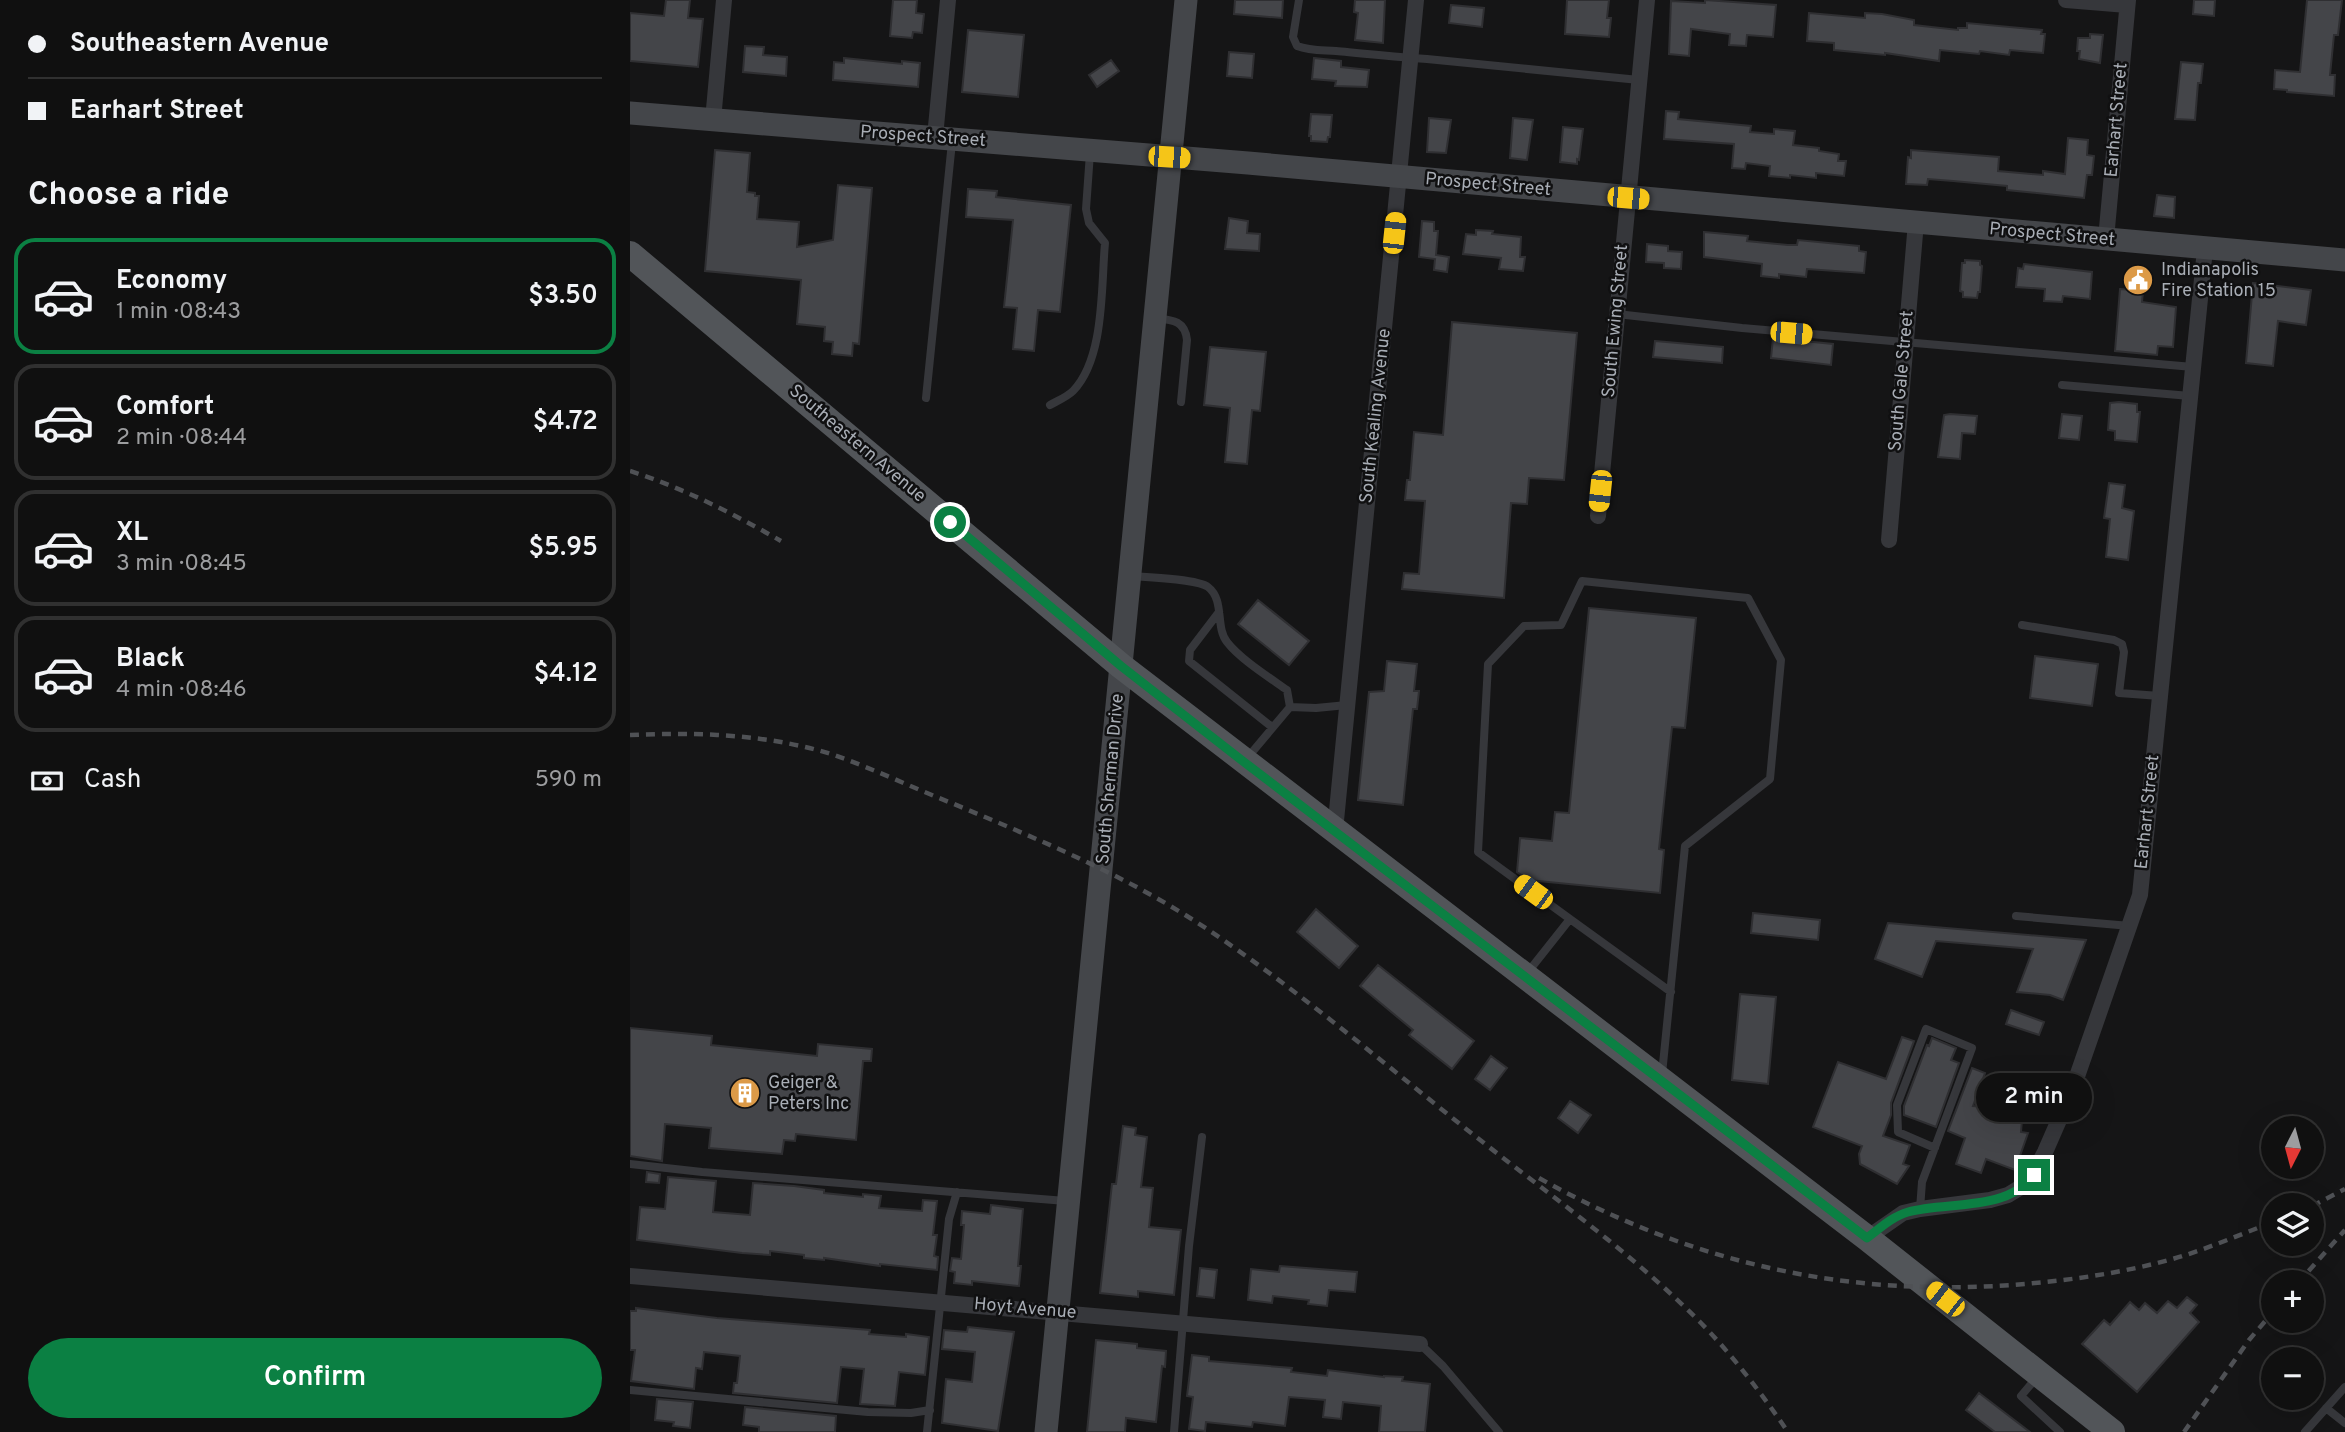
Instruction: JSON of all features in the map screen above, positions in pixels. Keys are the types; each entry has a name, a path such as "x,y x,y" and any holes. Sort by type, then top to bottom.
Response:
{"main road":[{"name":"South Sherman Drive","path":"1046,1432 1185,0"},
{"name":"Prospect Street","path":"630,113 1090,150 2345,259"},
{"name":"Southeastern Avenue","path":"630,254 1121,666 1867,1238 2112,1432"}],"street":[{"path":"713,120 724,0"},
{"path":"944,138 948,0"},
{"name":"South Kealing Avenue","path":"1335,831 1416,0"},
{"name":"South Ewing Street","path":"1598,516 1647,0"},
{"path":"2066,0 2128,3"},
{"name":"Earhart Street","path":"2106,239 2128,3"},
{"name":"South Gale Street","path":"1889,540 1916,222"},
{"name":"Earhart Street","path":"1867,1238 1903,1213 1990,1200 2008,1195 2029,1182 2073,1088 2130,926 2140,895 2205,248"},
{"name":"Hoyt Avenue","path":"630,1276 1420,1344"}],"lane":[{"path":"1299,0 1293,37 1297,46 1310,51 1640,80"},
{"path":"926,398 951,168 944,138"},
{"path":"1050,405 1073,391 1088,369 1097,336 1105,243 1088,223 1090,150"},
{"path":"1617,314 1742,328 2193,367"},
{"path":"1154,318 1173,320 1181,324 1186,331 1181,401"},
{"path":"2062,385 2190,396"},
{"path":"1129,575 1207,586 1216,598 1220,626 1226,641 1287,690 1290,707"},
{"path":"1661,1080 1671,992 1685,846 1770,779 1781,660 1748,598 1582,581 1561,625 1524,626 1488,664 1478,852 1671,992"},
{"path":"1219,612 1190,650 1189,662 1272,727"},
{"path":"2022,625 2114,640 2122,644 2124,652 2119,693 2160,696"},
{"path":"1290,707 1347,705"},
{"path":"1244,762 1290,707"},
{"path":"2016,916 2130,926"},
{"path":"1525,976 1570,919"},
{"path":"1920,1209 1922,1182 1972,1048 1926,1029 1897,1105 1896,1120 1898,1132 1934,1148"},
{"path":"1174,1432 1182,1323 1202,1137"},
{"path":"630,1164 1069,1201"},
{"path":"927,1432 949,1219 957,1192"},
{"path":"1420,1344 1443,1366 1499,1432"},
{"path":"2040,1374 2021,1396 2060,1432"},
{"path":"2305,1432 2345,1387"},
{"path":"630,1390 869,1412 911,1413 930,1410"},
{"path":"2326,1408 2345,1423"}],"building":[{"path":"666,0 690,0 688,18 703,19 698,67 630,61 630,13 664,16"},
{"path":"893,0 917,0 916,13 924,14 922,33 913,32 912,38 890,36"},
{"path":"1235,0 1283,0 1282,18 1234,14"},
{"path":"1355,0 1385,0 1383,43 1355,40 1358,13 1354,12"},
{"path":"1567,0 1609,0 1609,37 1565,34"},
{"path":"1705,0 1776,5 1773,37 1747,35 1746,46 1729,45 1730,34 1691,29 1689,56 1669,54 1671,1 1705,3"},
{"path":"2194,0 2215,0 2214,16 2193,14"},
{"path":"2307,0 2342,0 2338,35 2334,35 2330,75 2335,75 2334,96 2274,89 2275,70 2300,72"},
{"path":"1451,5 1484,8 1482,27 1449,23"},
{"path":"1809,13 1865,18 1865,13 1882,14 1914,20 1914,25 1958,30 1967,28 1967,23 2042,30 2041,34 2045,34 2043,53 2010,50 2009,55 1940,50 1939,61 1885,53 1834,50 1834,43 1807,41"},
{"path":"968,30 1024,35 1018,97 962,92"},
{"path":"2090,34 2103,35 2100,63 2079,59 2078,38 2090,38"},
{"path":"745,46 764,47 763,55 787,57 786,76 743,72"},
{"path":"1229,52 1254,54 1252,78 1227,76"},
{"path":"844,58 902,64 902,61 920,63 918,87 833,80 834,62 844,63"},
{"path":"1314,58 1341,61 1341,67 1369,70 1367,87 1335,86 1336,81 1312,79"},
{"path":"1111,60 1119,71 1097,87 1089,75"},
{"path":"2181,62 2203,64 2201,83 2198,83 2195,120 2175,119"},
{"path":"1666,111 1679,112 1678,119 1751,126 1750,132 1774,134 1774,129 1795,131 1793,145 1839,154 1838,161 1846,161 1844,176 1816,173 1816,178 1769,176 1770,166 1746,163 1745,169 1732,168 1734,144 1664,139"},
{"path":"1311,114 1332,115 1327,142 1311,141"},
{"path":"1429,118 1451,120 1446,153 1427,152"},
{"path":"1513,118 1533,120 1527,160 1510,158"},
{"path":"1563,127 1583,129 1577,164 1560,162"},
{"path":"2068,138 2088,140 2087,155 2094,156 2092,175 2087,175 2084,198 2007,190 2007,186 1928,179 1927,185 1906,184 1911,150 1999,157 1998,171 2065,174"},
{"path":"715,150 750,153 747,192 759,196 757,219 799,222 797,247 833,240 838,185 872,188 859,344 853,343 852,356 832,354 833,342 824,341 825,327 797,324 801,280 705,271"},
{"path":"968,189 997,191 996,197 1071,205 1060,312 1038,310 1034,351 1013,349 1017,308 1004,307 1013,220 966,217"},
{"path":"2157,195 2175,197 2174,218 2154,216"},
{"path":"1229,218 1248,221 1247,233 1260,234 1259,251 1225,249"},
{"path":"1422,221 1434,222 1434,231 1438,231 1436,255 1449,257 1447,272 1434,270 1435,259 1419,257"},
{"path":"1476,230 1521,237 1520,257 1525,257 1523,271 1499,269 1501,258 1463,254 1466,234 1476,235"},
{"path":"1704,232 1748,236 1747,241 1788,245 1797,245 1798,240 1859,246 1859,251 1866,252 1864,273 1807,269 1806,277 1779,274 1779,278 1761,276 1762,264 1704,257"},
{"path":"1647,244 1668,246 1668,251 1682,252 1681,269 1664,268 1664,263 1646,262"},
{"path":"1965,260 1980,261 1982,266 1977,298 1963,297 1963,292 1960,291 1962,263 1965,263"},
{"path":"2024,264 2092,272 2090,299 2063,296 2062,302 2044,301 2045,289 2016,287 2018,268 2023,269"},
{"path":"2253,283 2311,290 2306,325 2278,321 2273,366 2246,363"},
{"path":"2120,289 2143,291 2142,302 2176,307 2173,347 2158,346 2157,355 2115,351"},
{"path":"1452,322 1577,333 1564,480 1529,478 1527,504 1511,503 1504,598 1402,589 1404,573 1419,574 1425,501 1405,500 1407,480 1410,480 1414,432 1443,435"},
{"path":"1773,338 1833,344 1831,365 1771,358"},
{"path":"1655,341 1723,347 1722,363 1653,357"},
{"path":"1210,347 1266,352 1260,411 1252,410 1247,464 1225,462 1230,408 1204,405"},
{"path":"2110,403 2137,404 2137,412 2140,412 2137,442 2115,440 2115,431 2108,430"},
{"path":"2062,414 2082,416 2079,440 2059,438"},
{"path":"1944,415 1977,416 1975,434 1962,433 1960,459 1938,457"},
{"path":"2109,483 2125,485 2122,508 2134,511 2128,560 2106,557 2110,519 2104,518"},
{"path":"1258,600 1309,641 1289,665 1238,624"},
{"path":"1589,608 1696,618 1685,728 1672,727 1659,849 1664,850 1660,893 1528,880 1517,872 1520,838 1552,841 1555,812 1569,813"},
{"path":"2035,656 2098,664 2092,706 2030,698"},
{"path":"1387,661 1417,664 1414,691 1419,691 1417,709 1413,709 1403,805 1358,800 1369,692 1384,691"},
{"path":"1316,909 1358,946 1339,968 1297,932"},
{"path":"1753,913 1820,920 1818,940 1751,933"},
{"path":"1888,923 2086,940 2063,1000 2050,995 2017,992 2033,949 1936,941 1922,977 1875,959"},
{"path":"1378,965 1474,1041 1452,1069 1409,1035 1413,1030 1360,986"},
{"path":"1740,994 1776,997 1768,1084 1732,1080"},
{"path":"2011,1010 2044,1022 2039,1035 2006,1024"},
{"name":"Geiger & Peters Inc","path":"630,1028 712,1036 711,1045 817,1056 818,1044 872,1049 871,1061 863,1061 856,1140 796,1134 795,1141 784,1140 782,1154 709,1148 711,1128 665,1124 662,1161 630,1156"},
{"path":"1902,1037 1914,1041 1891,1103 1891,1115 1883,1136 1910,1145 1903,1164 1909,1166 1897,1184 1860,1164 1862,1146 1813,1127 1838,1062 1886,1079"},
{"path":"1932,1038 1956,1048 1951,1060 1959,1063 1936,1127 1904,1115 1904,1106"},
{"path":"1491,1056 1507,1068 1490,1090 1475,1079"},
{"path":"1972,1068 1985,1073 1973,1106 2023,1109 2021,1132 2028,1133 2015,1170 1986,1159 1981,1173 1956,1164 1965,1138 1948,1131"},
{"path":"1570,1101 1591,1115 1578,1133 1558,1118"},
{"path":"1123,1126 1136,1128 1135,1135 1147,1137 1141,1187 1153,1188 1149,1227 1181,1230 1174,1295 1138,1291 1138,1297 1100,1293 1112,1184 1116,1184"},
{"path":"647,1172 660,1174 659,1183 646,1182"},
{"path":"668,1177 716,1181 713,1212 750,1215 753,1183 794,1186 824,1190 824,1193 863,1197 863,1194 881,1196 879,1208 922,1211 923,1200 937,1201 933,1235 937,1235 934,1256 938,1257 937,1270 804,1258 804,1255 770,1251 770,1255 742,1253 637,1240 640,1207 665,1209"},
{"path":"991,1205 1023,1209 1019,1286 972,1281 972,1285 954,1283 955,1272 950,1271 952,1258 961,1259 964,1225 961,1225 962,1211 990,1214"},
{"path":"1280,1266 1357,1272 1355,1292 1329,1290 1327,1306 1308,1304 1309,1300 1273,1296 1272,1303 1248,1300 1251,1269 1279,1272"},
{"path":"1200,1268 1217,1270 1214,1298 1197,1296"},
{"path":"2187,1297 2197,1305 2190,1313 2199,1322 2137,1392 2082,1344 2104,1320 2110,1325 2130,1302 2139,1310 2145,1303 2157,1313 2168,1301 2177,1308"},
{"path":"636,1308 717,1318 870,1330 869,1334 929,1337 925,1375 899,1372 895,1406 860,1404 864,1369 841,1367 837,1403 733,1393 740,1356 704,1352 702,1369 696,1368 694,1389 631,1381 635,1350 630,1350 630,1311 636,1311"},
{"path":"968,1327 1014,1332 998,1431 942,1423 946,1379 972,1382 975,1352 942,1349 944,1330 967,1332"},
{"path":"1096,1340 1137,1344 1137,1348 1166,1351 1156,1422 1126,1418 1125,1432 1087,1432"},
{"path":"1192,1355 1209,1357 1209,1361 1292,1368 1291,1372 1327,1376 1328,1370 1403,1377 1402,1381 1430,1384 1425,1432 1379,1432 1381,1406 1343,1402 1341,1419 1323,1417 1325,1400 1289,1397 1285,1426 1253,1422 1252,1427 1206,1422 1205,1431 1189,1429 1193,1397 1187,1396"},
{"path":"1979,1393 2030,1432 1995,1432 1966,1410"},
{"path":"657,1399 693,1402 690,1428 673,1426 674,1422 655,1420"},
{"path":"745,1407 836,1416 835,1432 759,1432 759,1427 743,1425"}],"railway":[{"path":"630,471 707,502 781,541"},
{"path":"630,735 681,734 757,738 831,754 1053,846 1180,912 1311,1005 1648,1273 1725,1349 1788,1432"},
{"path":"1539,1178 1652,1232 1709,1252 1768,1268 1827,1279 1887,1285 2012,1285 2091,1276 2182,1256 2261,1227"},
{"path":"2324,1200 2345,1189"},
{"path":"2310,1270 2345,1230"},
{"path":"2184,1432 2261,1326"}],"place":[{"name":"Indianapolis Fire Station 15","path":"2138,280"},
{"name":"Geiger & Peters Inc","path":"745,1093"}],"route":[{"path":"950,522 1121,666 1867,1238 1903,1213 2008,1195 2023,1187 2034,1175"}]}
